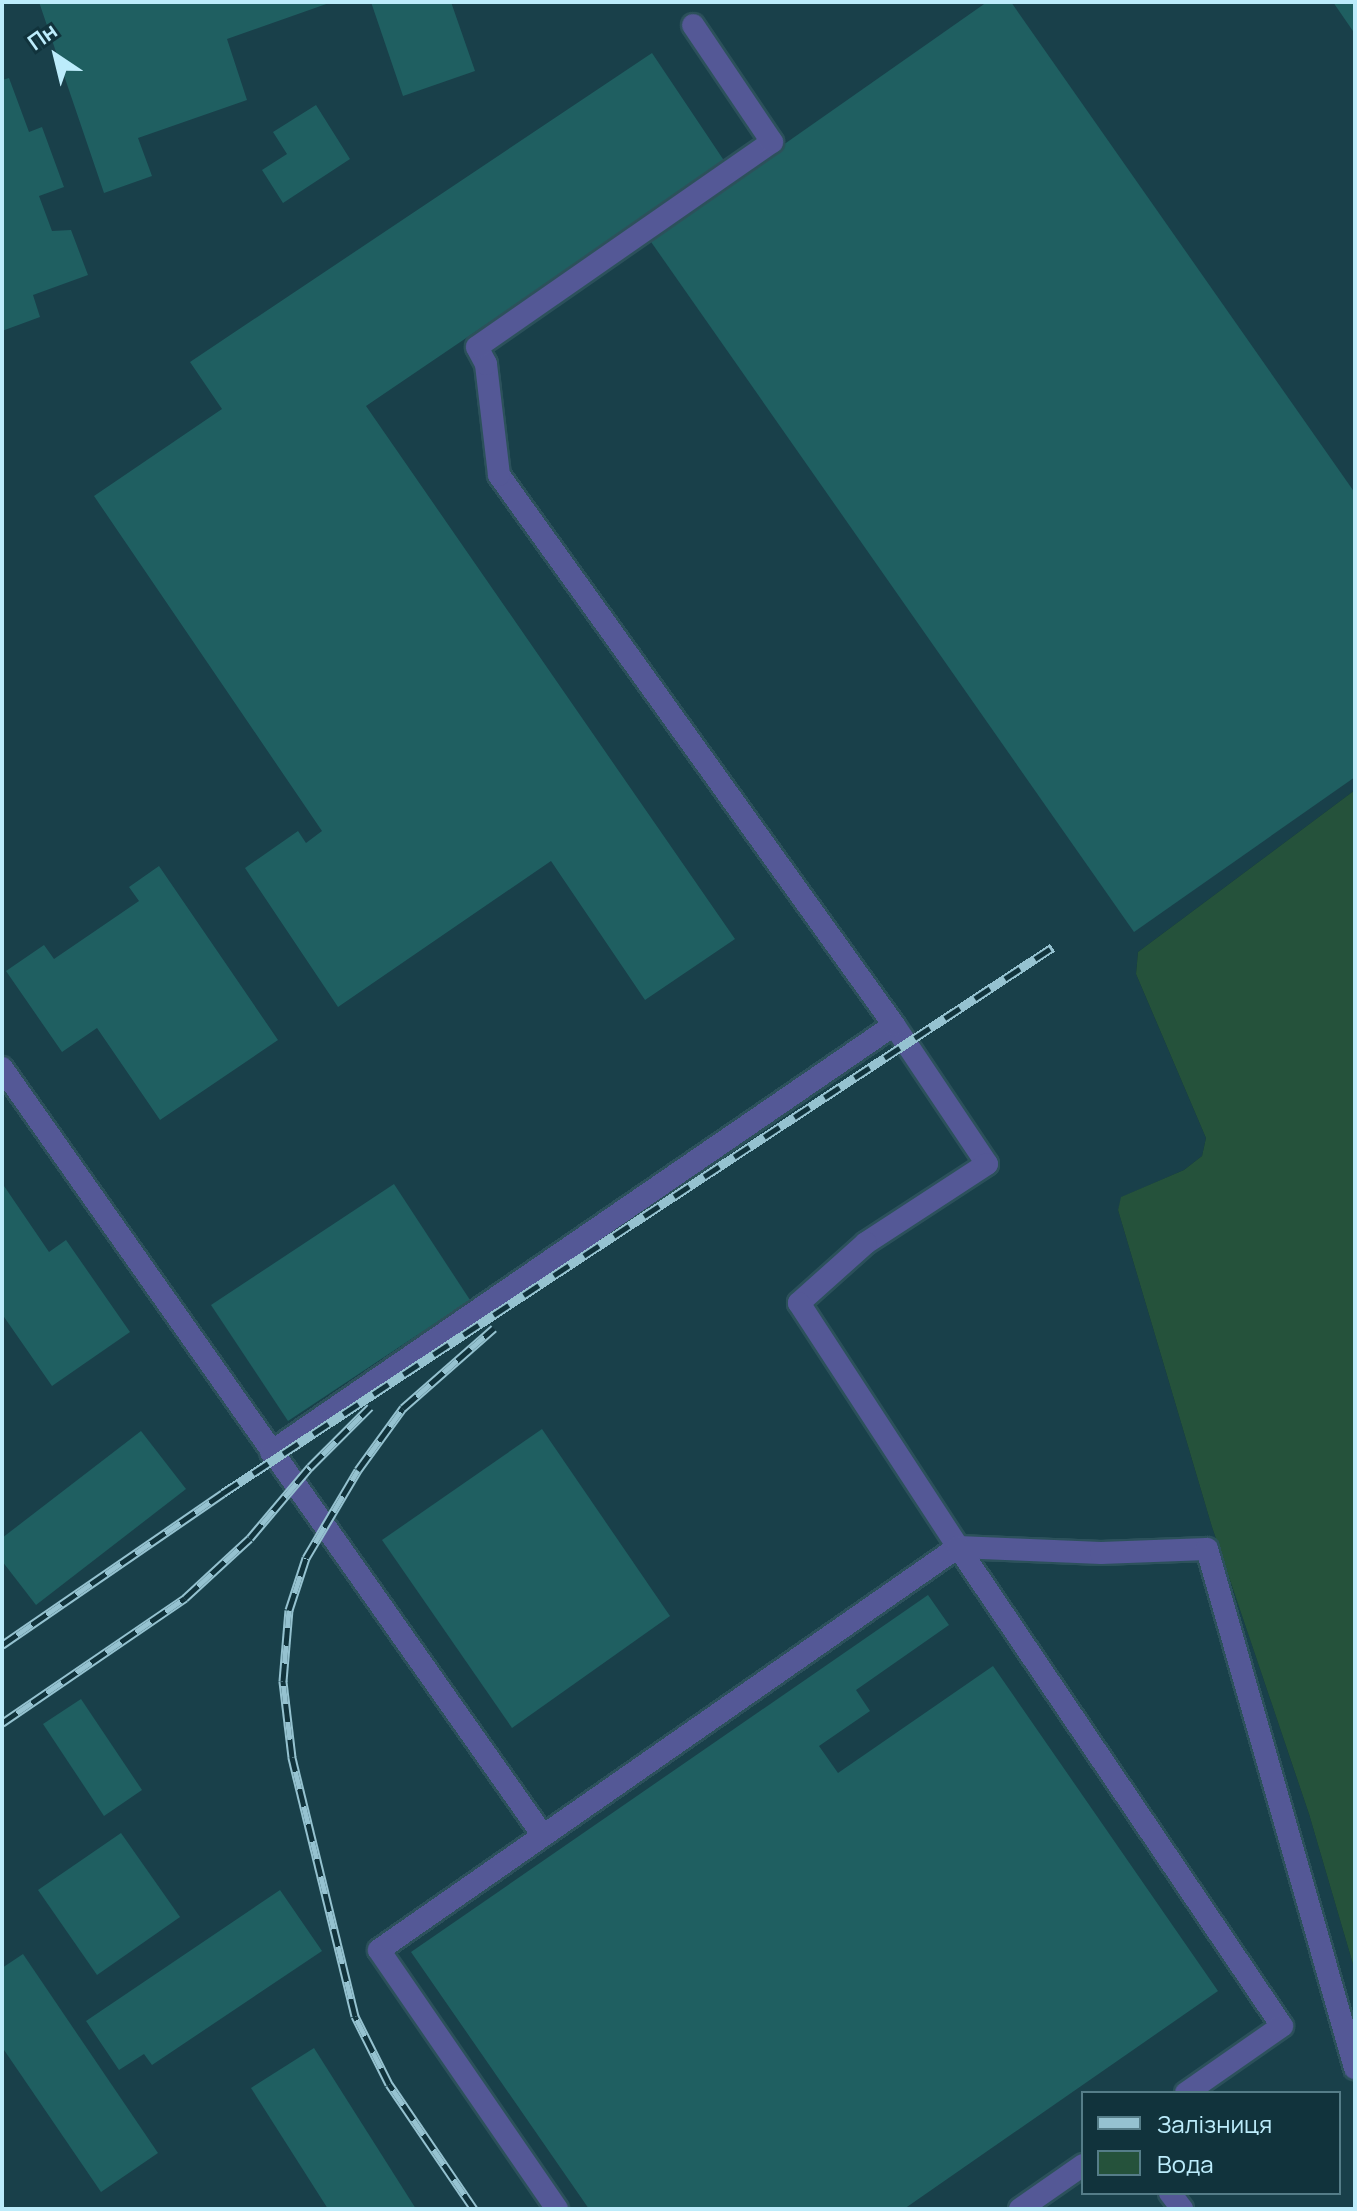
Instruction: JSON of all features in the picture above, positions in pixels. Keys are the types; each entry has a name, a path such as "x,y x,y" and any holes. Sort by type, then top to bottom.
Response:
{"lane":[{"path":"693,25 772,142 477,347 486,364 499,475 894,1025 987,1164 866,1243 799,1303 958,1547 1282,2026 1189,2091"},
{"path":"271,1452 894,1025"},
{"path":"2,1068 542,1834"},
{"path":"557,2209 379,1950 958,1547 1101,1553 1207,1549 1355,2068"},
{"path":"1020,2209 1081,2166"}],"shaded area":[{"path":"2,2 1355,2 1355,790 1138,952 1136,974 1206,1138 1202,1156 1184,1170 1122,1197 1118,1210 1212,1527 1309,1814 1355,1971 1355,2209 2,2209"}],"water":[{"path":"1355,790 1355,1971 1309,1814 1212,1527 1118,1210 1121,1197 1184,1170 1202,1156 1206,1138 1136,974 1138,952"}],"building":[{"path":"39,2 332,2 227,39 247,100 138,138 152,176 104,193"},
{"path":"371,2 451,2 475,71 403,96"},
{"path":"987,2 1011,2 1355,493 1355,777 1134,932 649,239"},
{"path":"1333,2 1355,2 1355,34"},
{"path":"652,53 725,162 366,406 735,939 645,1000 551,861 338,1007 245,868 298,831 306,843 322,831 94,496 222,409 190,362"},
{"path":"9,78 29,132 42,127 64,187 39,196 52,231 71,230 88,275 33,295 40,317 2,331 2,80"},
{"path":"316,105 350,159 283,203 262,170 287,154 273,132"},
{"path":"159,866 278,1040 160,1120 97,1028 62,1052 6,971 44,945 54,959 139,901 129,887"},
{"path":"2,1183 49,1252 66,1240 130,1332 52,1386 2,1314"},
{"path":"394,1184 470,1300 288,1421 211,1305"},
{"path":"542,1429 670,1616 512,1728 382,1540"},
{"path":"141,1431 186,1489 36,1605 2,1561 2,1538"},
{"path":"928,1595 949,1625 856,1690 870,1711 819,1746 838,1773 993,1666 1218,1991 904,2209 589,2209 411,1952"},
{"path":"81,1699 142,1790 104,1816 43,1724"},
{"path":"121,1833 180,1917 97,1975 38,1890"},
{"path":"280,1890 322,1951 152,2065 144,2054 119,2070 86,2021"},
{"path":"23,1954 158,2153 101,2192 2,2047 2,1968"},
{"path":"314,2048 416,2209 328,2209 251,2088"}],"railway":[{"path":"2,1645 223,1493 1053,947"},
{"path":"474,2209 389,2084 355,2016 292,1757 283,1681 289,1610 306,1558 358,1470 403,1408 494,1328"},
{"path":"2,1723 185,1598 250,1538 310,1467 370,1407"}]}
